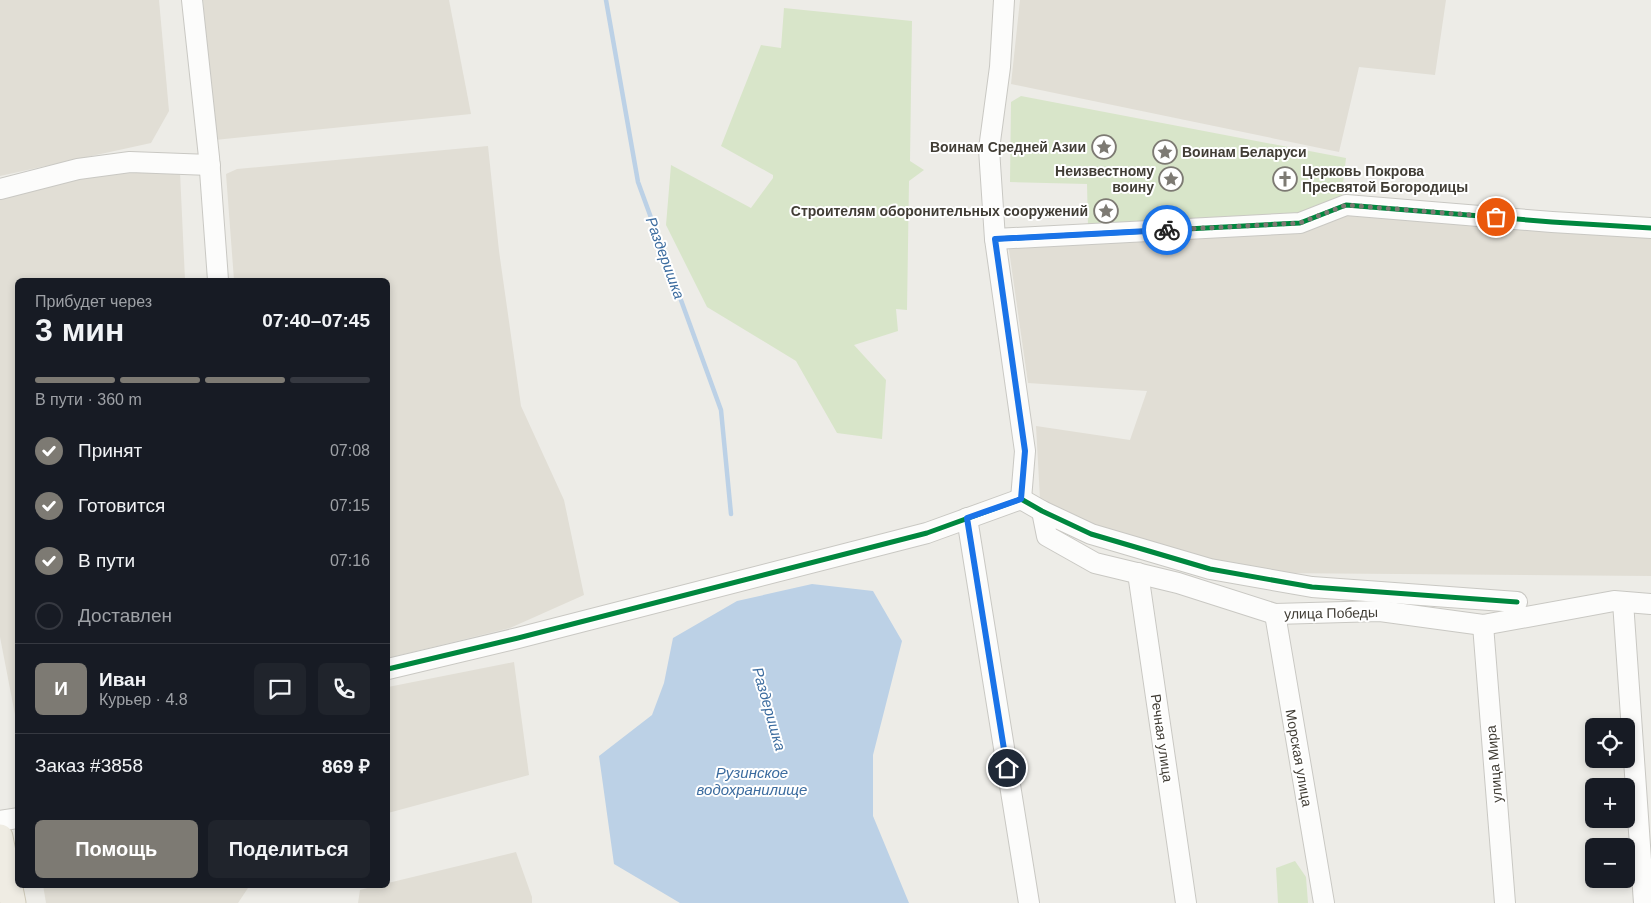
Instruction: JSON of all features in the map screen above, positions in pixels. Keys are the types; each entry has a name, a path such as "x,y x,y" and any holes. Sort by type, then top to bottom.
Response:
{"main road":[{"path":"0,837 13,903"}],"street":[{"path":"192,0 210,165 218,278"},
{"path":"1004,0 1000,67 990,150 995,239 1025,451 1021,499"},
{"path":"0,189 78,169 130,162 210,165"},
{"path":"995,239 1300,223 1346,205 1651,228"},
{"path":"390,669 528,636 927,533 1021,499 1091,534 1210,569 1312,587 1518,602"},
{"name":"улица Победы","path":"1042,511 1047,536 1095,563 1178,583 1275,614 1380,612 1483,625 1614,601 1651,604"},
{"path":"967,518 1029,903"},
{"name":"Речная улица","path":"1138,573 1186,903"},
{"path":"1624,602 1644,903"},
{"name":"Морская улица","path":"1275,614 1324,903"},
{"name":"улица Мира","path":"1483,625 1505,903"},
{"path":"0,822 15,819"}],"shaded area":[{"path":"0,0 159,0 169,111 151,143 0,176"},
{"path":"203,0 449,0 471,114 215,140"},
{"path":"1020,0 1446,0 1435,75 1359,67 1339,152 1011,84"},
{"path":"488,146 499,251 521,406 564,500 584,595 510,628 390,658 390,278 234,278 226,174 237,169"},
{"path":"180,172 185,278 15,278 15,715 0,637 0,198 92,174"},
{"path":"1366,208 1651,233 1651,576 1264,573 1088,528 1040,499 1036,426 1130,440 1147,391 1028,383 1008,243"},
{"path":"514,662 529,775 390,812 390,687"},
{"path":"516,852 532,897 532,903 358,903 360,890 390,888 390,883"},
{"path":"44,888 248,888 238,903 46,903"}],"green space":[{"path":"784,8 912,21 910,161 924,170 909,181 907,310 896,309 898,331 854,345 886,380 882,439 837,433 796,361 707,307 666,225 671,165 751,208 773,178 773,175 721,146 761,45 781,48"},
{"path":"1021,96 1346,158 1341,200 1301,218 1088,226 1087,184 1010,182 1011,102"},
{"path":"1295,861 1306,877 1308,903 1278,903 1276,868"}],"water":[{"name":"Рузинское водохранилище","path":"812,584 873,591 902,641 873,755 873,816 909,903 680,903 614,864 599,756 652,715 664,683 673,638 737,601"}],"waterway":[{"name":"Раздеришка","path":"606,0 638,182 721,410 731,514"}],"cycle path":[{"path":"995,239 1300,223 1346,205 1651,228"},
{"path":"390,669 518,638 927,533 1021,499 1091,534 1210,569 1312,587 1517,602"}],"way so far":[{"path":"1167,230 1300,223 1346,205 1496,217"}],"place":[{"name":"Воинам Средней Азии","path":"1104,147"},
{"name":"Воинам Беларуси","path":"1165,152"},
{"name":"Неизвестному воину","path":"1171,179"},
{"name":"Церковь Покрова Пресвятой Богородицы","path":"1285,179"},
{"name":"Строителям оборонительных сооружений","path":"1106,211"}],"route":[{"path":"1007,768 967,518 1021,499 1025,451 995,239 1167,230"}]}
